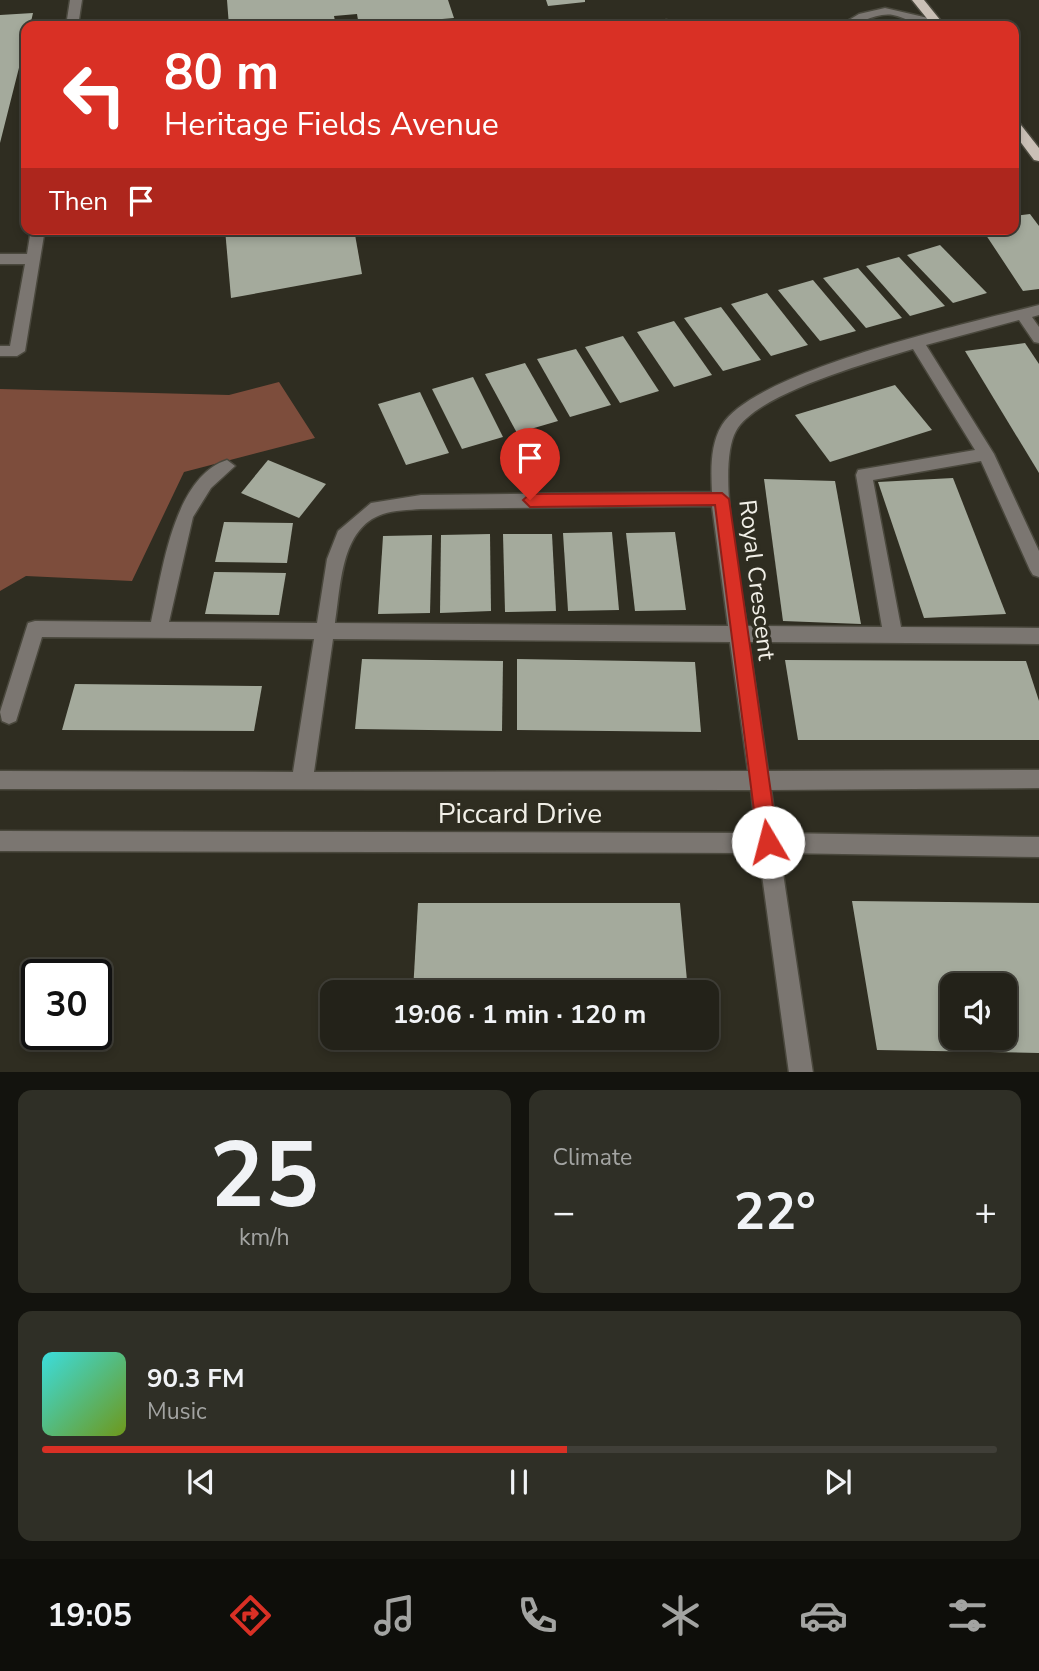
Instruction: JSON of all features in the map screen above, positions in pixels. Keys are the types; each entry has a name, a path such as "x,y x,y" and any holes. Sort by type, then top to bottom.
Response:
{"main road":[{"path":"918,0 935,21"},
{"path":"1019,130 1038,154"}],"street":[{"path":"73,21 76,0"},
{"path":"853,21 860,17 896,11 910,21"},
{"path":"0,351 17,351 37,235"},
{"path":"0,259 33,259"},
{"path":"1031,312 1039,338"},
{"name":"Royal Crescent","path":"801,1072 738,636 722,499 720,452 729,426 753,403 806,378 1031,312"},
{"path":"917,344 986,454 1039,570"},
{"path":"893,636 864,475 986,454"},
{"path":"158,630 185,516 205,483 227,466"},
{"path":"302,782 336,559 347,531 377,508 421,502 722,499"},
{"path":"9,715 35,629 1039,636"},
{"name":"Piccard Drive","path":"0,780 302,782 1039,779"},
{"name":"Piccard Drive","path":"0,841 768,842 1039,847"}],"shaded area":[{"path":"279,382 315,438 184,472 132,581 26,576 0,591 0,389 229,395"}],"building":[{"path":"227,0 448,0 454,18 358,21 357,14 334,16 335,21 229,21"},
{"path":"546,0 585,0 585,2 548,6"},
{"path":"33,13 31,21 21,21 21,60 0,143 0,15"},
{"path":"1030,214 1039,226 1039,289 1023,291 986,235 1019,235 1019,215"},
{"path":"226,235 355,235 362,274 231,298"},
{"path":"940,245 987,293 953,303 907,255"},
{"path":"899,257 945,306 910,316 866,266"},
{"path":"858,268 902,318 866,328 823,278"},
{"path":"813,280 856,331 820,341 778,290"},
{"path":"767,293 808,345 771,356 731,304"},
{"path":"721,307 761,360 723,371 684,318"},
{"path":"674,321 712,375 674,387 637,332"},
{"path":"623,336 659,391 620,403 585,347"},
{"path":"1025,343 1039,364 1039,473 965,351"},
{"path":"576,349 611,405 570,417 537,359"},
{"path":"525,363 558,421 517,433 485,374"},
{"path":"473,377 503,437 462,449 432,389"},
{"path":"895,385 932,430 830,462 795,415"},
{"path":"420,392 449,453 406,465 378,404"},
{"path":"268,460 326,484 299,518 241,493"},
{"path":"953,478 1006,614 924,618 878,482"},
{"path":"764,479 835,481 861,624 783,621"},
{"path":"224,522 293,523 287,563 215,562"},
{"path":"612,532 619,610 568,611 563,533"},
{"path":"675,532 686,610 635,611 626,533"},
{"path":"490,534 491,611 440,613 441,535"},
{"path":"503,534 552,534 556,611 505,612"},
{"path":"432,535 430,613 378,614 383,536"},
{"path":"214,572 286,573 279,615 205,614"},
{"path":"362,659 503,661 502,731 355,729"},
{"path":"517,659 695,662 701,732 517,730"},
{"path":"785,660 1026,661 1039,701 1039,740 798,740"},
{"path":"75,684 262,686 254,731 62,730"},
{"path":"852,901 1039,903 1039,1053 877,1050"},
{"path":"418,903 680,903 687,980 414,980"}],"route":[{"path":"530,500 722,499 733,598 768,842"}]}
